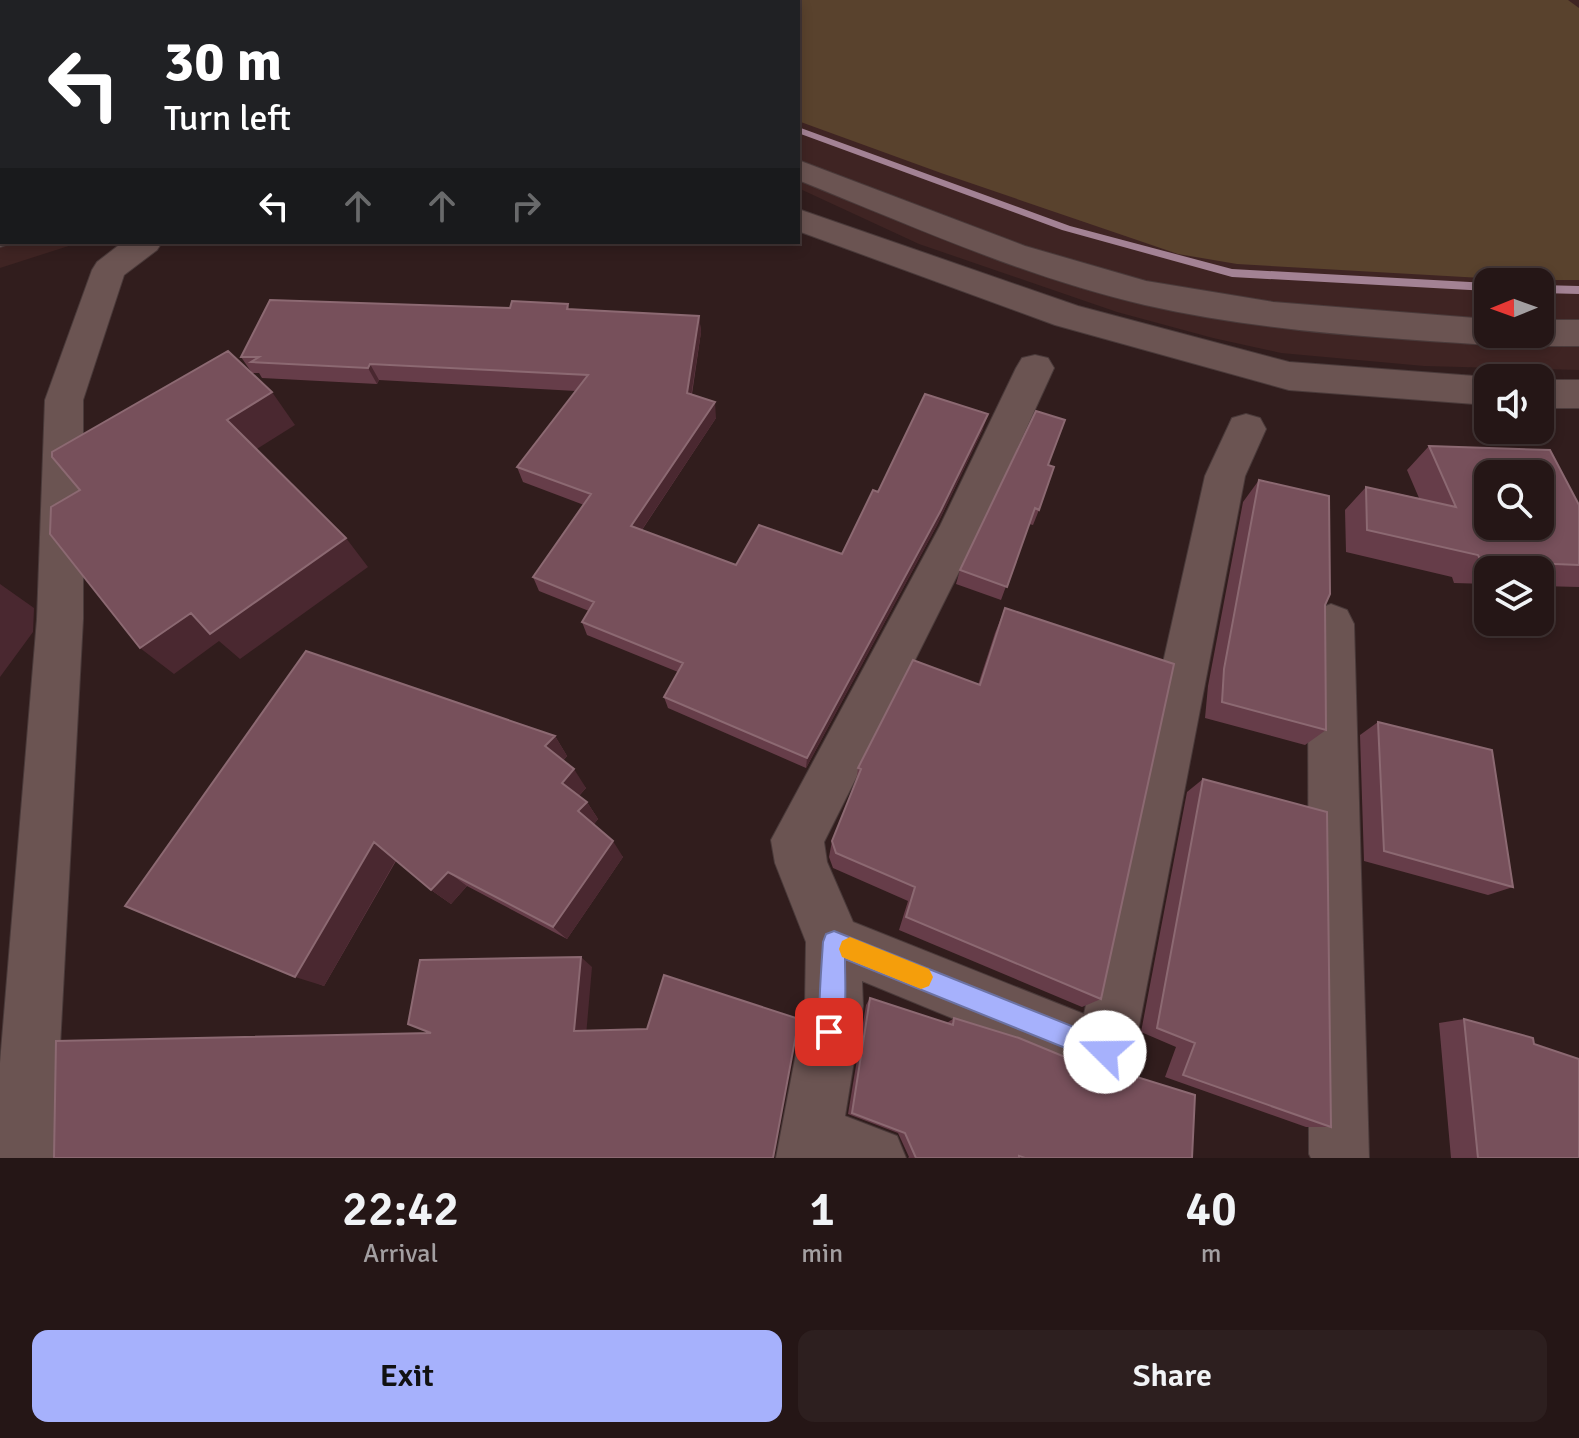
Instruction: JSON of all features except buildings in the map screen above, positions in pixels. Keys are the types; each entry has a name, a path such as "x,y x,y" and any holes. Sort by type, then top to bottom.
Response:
{"street":[{"path":"800,170 1035,260 1144,293 1291,318 1474,331"},
{"path":"800,220 1068,316 1289,376 1474,390"},
{"path":"23,1158 60,619 64,400 109,270 142,244"},
{"path":"1554,333 1579,333"},
{"path":"875,1158 810,1146 834,1006 834,942 801,863 797,840 957,534 1035,368"},
{"path":"1554,394 1579,394"},
{"path":"834,942 1105,1052 1225,476 1246,429"},
{"path":"1331,624 1344,1157"}],"shaded area":[{"path":"800,0 1579,0 1579,370 1554,369 1554,364 1424,366 1281,353 1117,312 919,244 800,189"},
{"path":"800,0 1568,0 1579,8 1579,280 1554,280 1554,268 1474,268 1474,278 1237,264 1178,254 800,122"},
{"path":"0,244 75,244 0,268"}],"waterway":[{"path":"800,131 1066,228 1232,273 1474,286"},
{"path":"1554,289 1579,290"}],"slow traffic":[{"path":"850,949 921,977"}],"route":[{"path":"829,1032 834,1006 834,942 1105,1052"}]}
